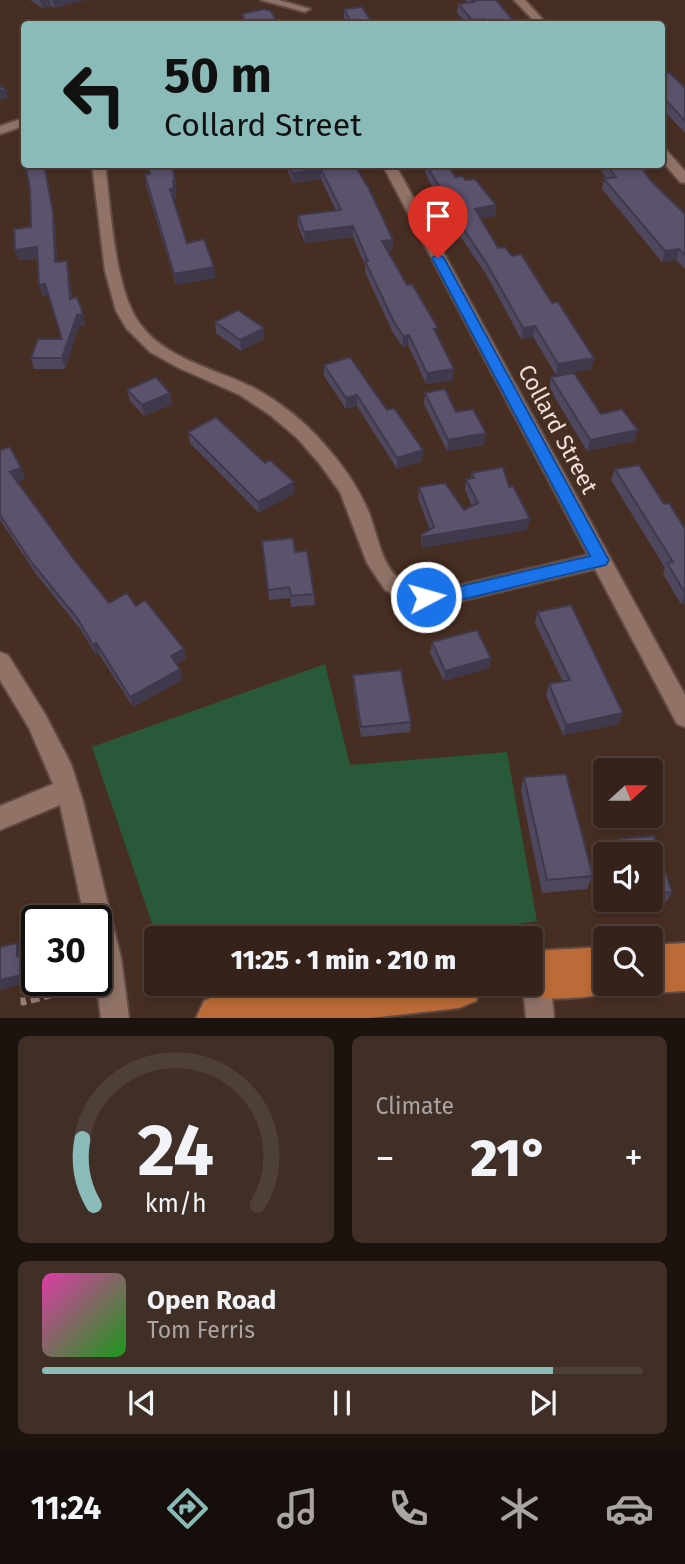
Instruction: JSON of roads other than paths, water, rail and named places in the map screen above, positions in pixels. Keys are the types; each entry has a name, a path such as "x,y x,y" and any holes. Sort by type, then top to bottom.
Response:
{"highway":[{"path":"663,968 685,967"},
{"path":"543,987 593,974"},
{"path":"221,1018 351,996"}],"street":[{"path":"266,0 305,9"},
{"path":"519,0 539,21"},
{"path":"0,130 21,123"},
{"path":"665,157 685,179"},
{"path":"99,168 115,275 125,314 131,324 156,349 178,362 247,392 300,430 320,450 344,482 360,514 371,554 380,572 390,583 416,595 444,597 601,560"},
{"name":"Collard Street","path":"390,168 685,717"},
{"path":"0,661 37,721 59,764 107,958 115,1018"},
{"path":"0,818 67,790"}]}
